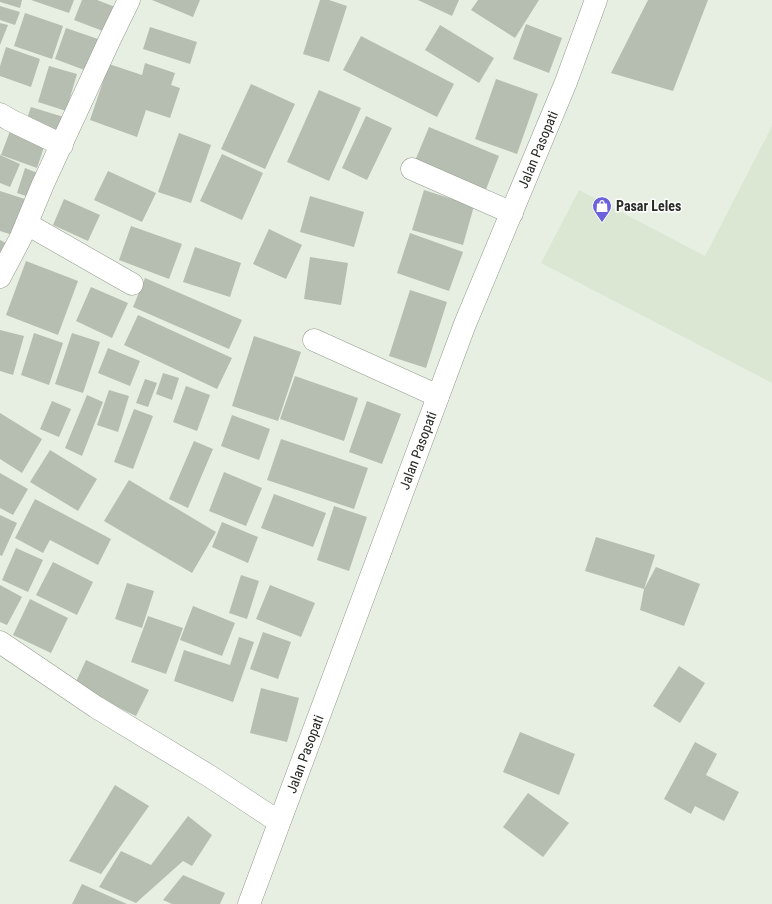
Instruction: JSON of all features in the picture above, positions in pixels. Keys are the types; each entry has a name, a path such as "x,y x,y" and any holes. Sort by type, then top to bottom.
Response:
{"street":[{"path":"0,277 27,224 43,184 110,37 129,0"},
{"name":"Jalan Pasopati","path":"252,903 279,822 438,396 466,324 566,82 596,0"},
{"path":"0,114 62,145"},
{"path":"412,169 512,213"},
{"path":"27,224 132,284"},
{"path":"314,340 438,396"},
{"path":"0,642 96,707 211,776 279,822"}],"shaded area":[{"name":"Pasar Leles","path":"772,126 772,383 541,263 579,190 705,256"}],"building":[{"path":"0,0 22,0 20,8 0,2"},
{"path":"31,0 74,0 69,13"},
{"path":"82,0 97,0 118,8 108,33 74,20"},
{"path":"152,0 200,0 193,17"},
{"path":"320,0 329,0 347,6 329,62 303,54"},
{"path":"418,0 459,0 452,16"},
{"path":"478,0 539,0 515,38 471,10"},
{"path":"648,0 708,0 673,91 611,73"},
{"path":"0,6 20,12 15,25 0,20"},
{"path":"25,13 63,26 52,59 14,46"},
{"path":"0,23 8,25 0,45"},
{"path":"526,24 562,38 549,73 513,59"},
{"path":"440,25 494,58 479,83 425,50"},
{"path":"150,27 197,42 190,64 143,49"},
{"path":"66,28 98,39 87,71 55,59"},
{"path":"361,36 454,84 437,117 343,70"},
{"path":"6,47 40,59 31,87 0,76 0,66"},
{"path":"145,63 175,73 171,85 180,88 170,118 146,110 137,137 90,120 109,64 142,75"},
{"path":"49,66 77,74 66,111 38,102"},
{"path":"496,79 538,94 517,154 475,139"},
{"path":"251,84 295,104 265,169 221,149"},
{"path":"319,90 361,108 329,181 287,162"},
{"path":"31,107 67,118 61,136 25,124"},
{"path":"366,116 392,128 367,180 342,168"},
{"path":"429,127 499,156 483,197 412,168"},
{"path":"10,131 45,144 37,168 1,155"},
{"path":"179,133 211,145 191,203 158,192"},
{"path":"222,154 263,173 242,220 200,201"},
{"path":"0,155 20,164 10,187 0,183"},
{"path":"25,168 40,174 32,198 17,193"},
{"path":"108,171 156,193 142,222 94,200"},
{"path":"424,190 474,206 463,245 412,230"},
{"path":"0,191 28,200 16,236 0,231"},
{"path":"310,196 364,212 354,247 300,232"},
{"path":"64,199 100,215 88,241 53,225"},
{"path":"131,226 182,244 169,279 119,260"},
{"path":"269,229 302,245 286,279 253,264"},
{"path":"410,233 463,252 449,291 397,273"},
{"path":"0,240 6,243 0,257"},
{"path":"195,247 241,263 230,297 183,282"},
{"path":"310,257 348,263 341,305 304,299"},
{"path":"26,261 78,281 58,335 6,315"},
{"path":"145,278 242,320 229,349 133,307"},
{"path":"91,287 128,303 112,338 76,321"},
{"path":"410,290 447,302 426,368 389,356"},
{"path":"138,315 232,358 217,389 124,345"},
{"path":"0,330 24,336 13,375 0,371"},
{"path":"34,333 63,343 49,385 21,375"},
{"path":"72,333 100,342 83,393 55,384"},
{"path":"254,336 301,352 278,421 232,406"},
{"path":"108,348 140,361 130,386 98,373"},
{"path":"163,373 179,378 172,400 156,394"},
{"path":"295,376 358,398 344,441 280,419"},
{"path":"145,379 157,383 148,407 136,403"},
{"path":"186,386 210,395 197,431 173,422"},
{"path":"109,390 129,396 118,432 97,425"},
{"path":"87,395 103,402 82,456 65,448"},
{"path":"52,401 71,409 59,437 40,429"},
{"path":"367,401 401,414 382,464 349,452"},
{"path":"134,409 153,416 133,469 114,462"},
{"path":"0,413 42,439 22,473 0,459"},
{"path":"232,415 270,429 259,460 221,446"},
{"path":"281,439 368,468 354,509 267,480"},
{"path":"194,441 213,449 188,508 169,499"},
{"path":"50,450 97,479 78,511 30,482"},
{"path":"224,472 262,488 246,526 209,511"},
{"path":"0,473 28,489 13,515 0,508"},
{"path":"129,480 216,532 192,573 104,521"},
{"path":"274,494 326,513 313,547 261,528"},
{"path":"35,499 111,539 98,565 50,540 43,553 15,538"},
{"path":"334,506 367,517 349,571 317,560"},
{"path":"0,515 17,523 2,556 0,555"},
{"path":"222,522 258,537 248,563 212,547"},
{"path":"596,537 655,555 644,589 585,571"},
{"path":"16,548 43,560 28,592 2,580"},
{"path":"53,562 93,582 77,615 36,595"},
{"path":"656,567 700,584 684,626 640,610 644,589"},
{"path":"241,575 259,581 247,619 229,613"},
{"path":"127,583 154,591 142,628 115,619"},
{"path":"0,585 22,597 7,625 0,622"},
{"path":"270,585 315,603 301,637 256,619"},
{"path":"30,599 68,618 51,653 13,635"},
{"path":"193,606 235,623 222,656 180,640"},
{"path":"148,616 183,628 166,674 131,662"},
{"path":"263,632 291,642 278,679 250,669"},
{"path":"239,637 254,642 233,702 174,681 184,650 230,665"},
{"path":"86,660 149,690 136,716 74,686"},
{"path":"679,666 705,683 680,723 653,706"},
{"path":"261,688 299,698 287,742 250,733"},
{"path":"520,732 575,754 559,795 503,772"},
{"path":"695,742 717,754 706,775 739,792 724,821 695,806 691,814 664,799"},
{"path":"115,785 149,806 101,874 69,861"},
{"path":"528,793 569,823 543,857 503,827"},
{"path":"188,816 212,835 192,866 183,861 136,903 99,887 121,851 151,865"},
{"path":"183,875 225,893 220,904 172,904 163,900"},
{"path":"82,884 127,904 72,904"}],"place":[{"name":"Pasar Leles","path":"602,223"}]}
